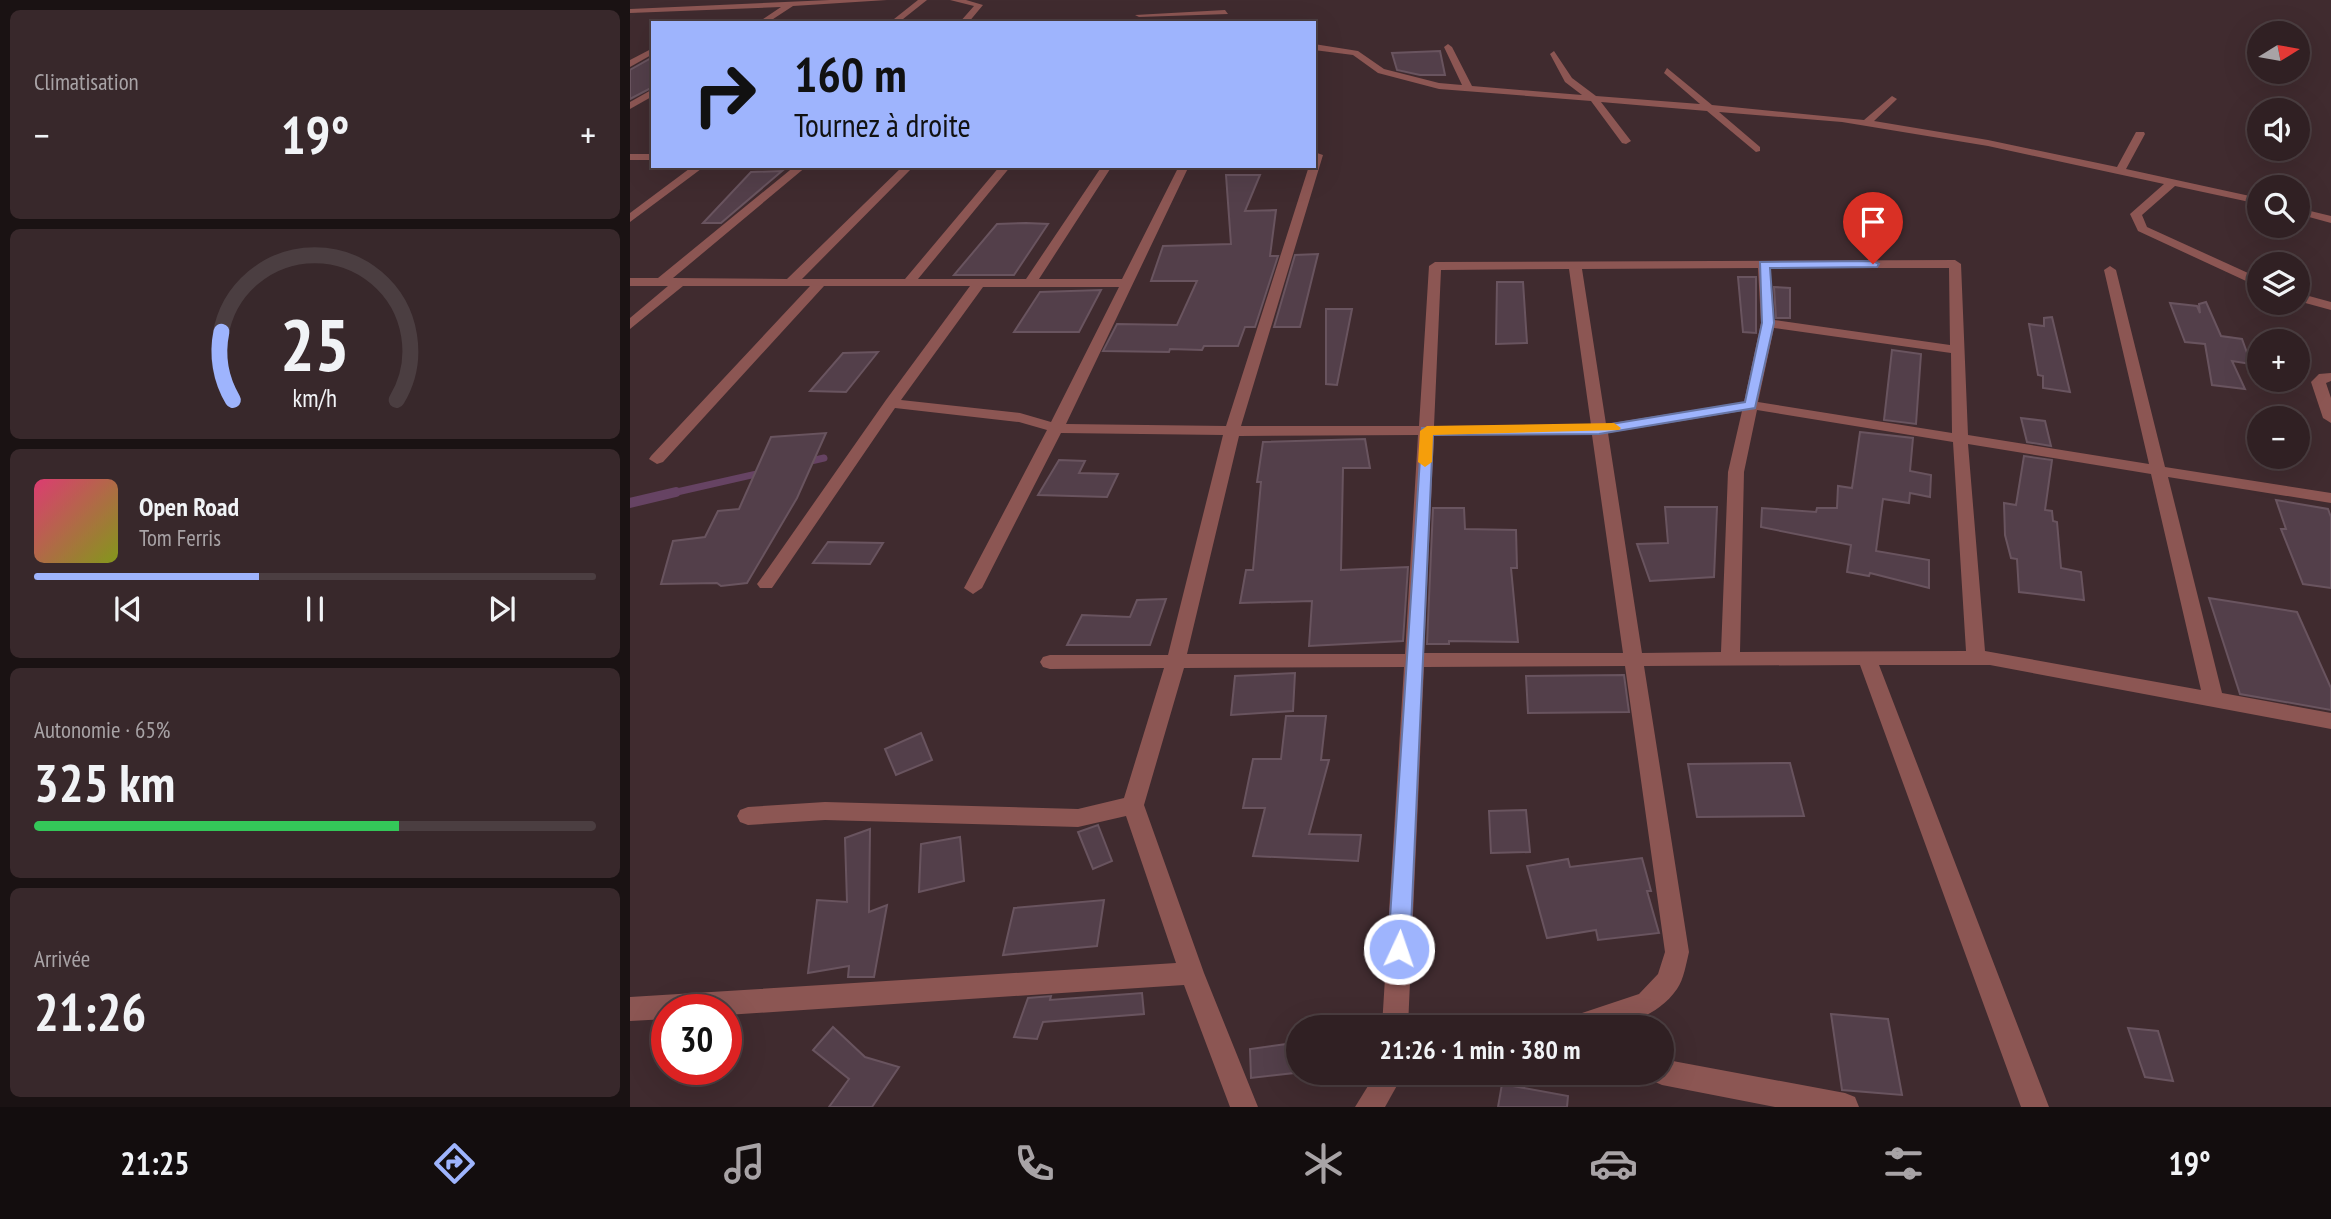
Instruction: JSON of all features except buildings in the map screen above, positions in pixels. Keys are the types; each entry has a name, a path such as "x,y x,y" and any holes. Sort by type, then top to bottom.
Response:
{"street":[{"path":"674,9 682,0"},
{"path":"630,11 883,0"},
{"path":"896,21 923,0"},
{"path":"954,0 979,5 965,21"},
{"path":"1139,15 1228,15 1217,4 1221,0"},
{"path":"764,21 791,4"},
{"path":"708,18 726,7"},
{"path":"1316,47 1355,52 1381,71 1439,86 1866,122 1988,143 2247,199"},
{"path":"1448,47 1468,88"},
{"path":"630,64 651,51"},
{"path":"1554,54 1567,80 1594,99 1626,141"},
{"path":"1667,71 1756,149"},
{"path":"634,104 651,93"},
{"path":"1866,122 1892,99"},
{"path":"2120,171 2140,134"},
{"path":"630,157 651,157"},
{"path":"630,219 698,168"},
{"path":"661,282 800,168"},
{"path":"790,283 907,168"},
{"path":"908,283 1004,168"},
{"path":"1030,283 1106,168"},
{"path":"973,588 1056,428 1183,168"},
{"path":"1244,1107 1192,974 1133,805 1176,662 1232,431 1314,168"},
{"path":"2172,183 2136,215 2142,229 2247,277"},
{"path":"2310,214 2331,220"},
{"path":"1396,1015 1435,266 1955,264 1960,438 1976,659"},
{"path":"1730,660 1737,472 1768,323 1764,265"},
{"path":"1575,266 1677,952 1669,980 1647,1003 1612,1015"},
{"path":"2110,270 2213,699"},
{"path":"630,282 1127,283"},
{"path":"630,325 679,282"},
{"path":"657,459 820,283"},
{"path":"766,584 979,283"},
{"path":"2310,300 2331,306"},
{"path":"1768,323 1957,350"},
{"path":"2331,377 2324,377 2318,382 2331,418"},
{"path":"891,404 1020,418 1056,428 1232,431 1599,430 1751,405 2331,498"},
{"path":"1050,662 1990,658 2331,721"},
{"path":"1867,659 2035,1107"},
{"path":"748,816 825,811 1079,818 1133,805"},
{"path":"630,1009 1192,974"},
{"path":"1674,1074 1844,1107"},
{"path":"1369,1107 1383,1085"}],"waterway":[{"path":"802,463 824,458"},
{"path":"668,494 765,472"},
{"path":"630,503 676,492"}],"slow traffic":[{"path":"1425,462 1427,431 1614,428"}],"route":[{"path":"1399,949 1427,431 1599,430 1751,405 1768,323 1764,265 1873,264"}]}
